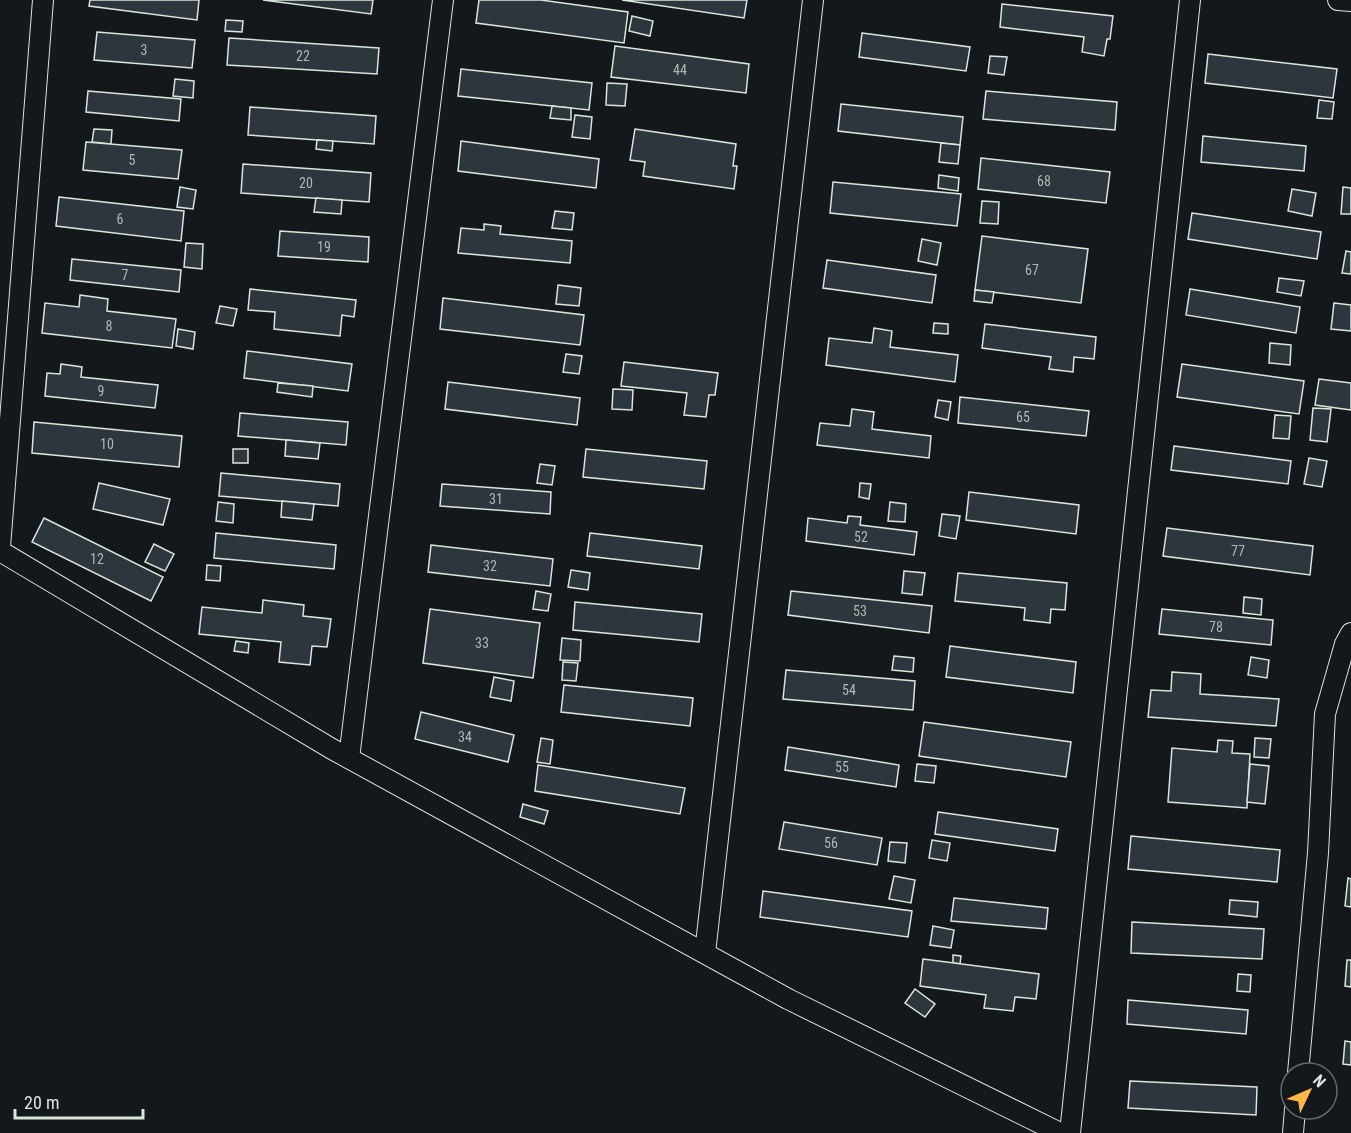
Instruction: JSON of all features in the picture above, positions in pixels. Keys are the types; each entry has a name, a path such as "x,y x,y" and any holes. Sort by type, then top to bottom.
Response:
{"lane":[{"path":"43,0 0,549 349,758 788,999 1060,1133"},
{"path":"349,758 443,0"},
{"path":"705,953 813,0"},
{"path":"1070,1133 1190,0"},
{"path":"1338,0 1351,1"},
{"path":"1300,1061 1318,853 1325,714 1345,644 1351,633"}],"building":[{"path":"90,0 199,0 197,20 89,6"},
{"path":"263,0 373,0 371,14"},
{"path":"479,0 541,0 628,12 624,43 476,23"},
{"path":"622,0 747,0 744,18"},
{"path":"1002,4 1113,16 1110,39 1107,39 1104,56 1082,52 1084,37 1000,27"},
{"path":"632,16 653,21 650,36 629,31"},
{"path":"226,20 243,21 242,32 225,31"},
{"path":"97,32 195,40 192,68 94,60"},
{"path":"862,33 970,47 966,71 859,57"},
{"path":"229,38 379,48 377,74 227,65"},
{"path":"615,46 749,64 746,93 611,77"},
{"path":"1208,54 1337,69 1333,98 1205,83"},
{"path":"990,56 1007,57 1004,75 988,73"},
{"path":"461,69 592,83 589,110 458,96"},
{"path":"175,79 194,81 193,98 173,96"},
{"path":"607,83 627,84 625,106 606,105"},
{"path":"88,91 181,99 179,121 86,112"},
{"path":"986,91 1117,102 1115,130 983,119"},
{"path":"1319,100 1334,102 1332,119 1317,118"},
{"path":"841,104 963,117 960,145 838,131"},
{"path":"552,106 571,108 571,120 550,118"},
{"path":"250,107 376,116 374,144 248,135"},
{"path":"575,115 592,117 590,139 572,137"},
{"path":"94,129 112,130 111,144 92,142"},
{"path":"635,129 736,144 733,166 737,166 734,189 643,176 645,162 630,160"},
{"path":"1203,136 1306,146 1304,171 1201,162"},
{"path":"317,140 333,141 332,151 316,149"},
{"path":"461,141 599,159 596,188 458,171"},
{"path":"86,142 182,150 178,179 83,170"},
{"path":"941,143 960,145 958,164 939,162"},
{"path":"981,158 1110,172 1106,203 978,189"},
{"path":"243,164 371,173 369,202 241,193"},
{"path":"939,175 959,178 958,191 938,188"},
{"path":"833,182 961,194 957,226 830,213"},
{"path":"180,187 196,190 193,209 177,207"},
{"path":"1343,187 1351,188 1351,214 1341,214"},
{"path":"1292,189 1316,193 1312,216 1288,211"},
{"path":"59,197 184,211 181,241 56,226"},
{"path":"316,198 342,200 341,214 314,212"},
{"path":"982,201 999,202 998,224 980,223"},
{"path":"555,211 574,213 572,230 552,228"},
{"path":"1192,213 1321,232 1317,259 1188,239"},
{"path":"484,224 501,226 500,234 572,241 570,263 458,253 461,228 484,230"},
{"path":"280,231 369,237 368,262 278,256"},
{"path":"982,236 1088,249 1081,303 975,290"},
{"path":"922,239 941,243 937,265 918,261"},
{"path":"186,243 203,244 202,269 184,267"},
{"path":"1346,251 1351,252 1351,274 1342,273"},
{"path":"72,259 181,270 179,292 70,280"},
{"path":"827,260 936,275 932,303 823,288"},
{"path":"1279,278 1304,281 1301,296 1277,292"},
{"path":"558,285 581,288 579,306 556,304"},
{"path":"250,289 356,300 354,317 342,315 340,336 274,329 275,312 248,310"},
{"path":"1190,289 1300,307 1296,333 1186,315"},
{"path":"975,290 994,292 992,303 974,301"},
{"path":"80,295 108,299 107,311 176,319 172,348 42,333 45,303 79,307"},
{"path":"443,298 584,315 580,345 440,329"},
{"path":"1334,303 1351,305 1351,331 1331,329"},
{"path":"220,306 237,309 233,326 216,323"},
{"path":"934,323 948,324 948,334 933,333"},
{"path":"985,324 1096,337 1094,359 1074,357 1073,372 1049,369 1051,357 982,348"},
{"path":"874,328 892,331 890,347 958,355 955,382 826,365 829,338 872,343"},
{"path":"178,329 195,332 193,349 176,346"},
{"path":"1270,343 1291,345 1290,365 1269,363"},
{"path":"247,351 352,364 348,391 244,378"},
{"path":"566,354 582,356 579,374 563,372"},
{"path":"624,362 718,373 715,395 709,395 706,417 684,415 687,393 621,386"},
{"path":"61,364 82,367 81,377 158,385 155,408 45,396 47,373 60,374"},
{"path":"1182,364 1304,381 1299,414 1177,397"},
{"path":"1319,379 1351,383 1351,410 1315,405"},
{"path":"448,382 580,398 577,425 445,409"},
{"path":"278,383 313,386 312,397 277,392"},
{"path":"613,389 633,390 632,410 612,409"},
{"path":"960,397 1089,411 1086,436 958,423"},
{"path":"938,400 951,402 948,420 935,417"},
{"path":"1313,408 1331,409 1327,442 1310,440"},
{"path":"852,409 874,412 872,429 931,436 929,458 817,445 820,423 850,426"},
{"path":"240,413 348,422 346,445 238,436"},
{"path":"1275,415 1291,416 1289,439 1273,438"},
{"path":"34,422 182,436 179,467 32,453"},
{"path":"286,440 320,443 318,459 285,456"},
{"path":"1174,446 1291,461 1288,484 1171,470"},
{"path":"233,449 248,449 248,463 233,463"},
{"path":"586,449 707,461 704,489 583,477"},
{"path":"1309,458 1327,461 1322,487 1304,484"},
{"path":"540,464 555,466 552,485 537,483"},
{"path":"221,473 340,484 338,506 219,496"},
{"path":"99,483 170,499 163,525 93,509"},
{"path":"860,483 871,484 869,499 859,497"},
{"path":"442,484 551,492 550,514 440,506"},
{"path":"969,492 1079,505 1076,534 966,520"},
{"path":"282,501 314,504 312,520 281,517"},
{"path":"218,502 234,504 233,523 216,521"},
{"path":"890,502 906,504 905,522 888,521"},
{"path":"942,514 960,516 956,539 939,536"},
{"path":"848,516 861,517 860,525 917,532 914,555 806,541 808,518 847,523"},
{"path":"44,518 163,577 151,601 32,542"},
{"path":"1167,528 1313,546 1310,575 1163,556"},
{"path":"216,533 336,545 334,569 214,558"},
{"path":"590,533 702,546 699,569 587,556"},
{"path":"154,544 174,554 165,571 145,562"},
{"path":"431,545 553,559 550,586 428,572"},
{"path":"207,565 221,566 220,581 206,580"},
{"path":"571,570 590,573 588,590 568,587"},
{"path":"904,571 925,573 922,595 902,593"},
{"path":"958,573 1067,583 1065,610 1051,609 1050,623 1024,620 1025,608 955,601"},
{"path":"536,591 551,594 548,611 533,609"},
{"path":"791,591 932,606 929,633 788,615"},
{"path":"1244,597 1262,599 1261,615 1243,613"},
{"path":"263,600 304,605 303,616 331,619 327,647 312,646 310,665 279,662 281,642 199,634 202,607 262,613"},
{"path":"575,602 702,614 699,642 573,630"},
{"path":"430,609 540,623 533,678 423,663"},
{"path":"1162,609 1273,620 1271,645 1159,634"},
{"path":"562,638 581,640 580,661 560,660"},
{"path":"236,641 249,643 248,653 234,651"},
{"path":"950,646 1076,662 1073,693 946,677"},
{"path":"894,656 914,658 913,672 892,670"},
{"path":"1251,657 1269,660 1267,678 1248,675"},
{"path":"563,662 578,663 576,681 562,680"},
{"path":"786,670 915,681 913,710 783,699"},
{"path":"1172,672 1201,674 1200,694 1279,699 1276,726 1148,717 1151,690 1171,691"},
{"path":"494,677 514,681 511,701 490,697"},
{"path":"564,685 693,698 690,726 561,712"},
{"path":"421,712 514,735 508,762 415,739"},
{"path":"924,722 1071,742 1066,777 919,756"},
{"path":"541,738 553,740 550,764 537,762"},
{"path":"1255,738 1271,739 1269,758 1254,757"},
{"path":"1218,740 1233,741 1232,753 1250,754 1247,808 1168,802 1172,748 1217,752"},
{"path":"788,747 899,765 896,787 785,770"},
{"path":"917,764 936,766 934,783 915,781"},
{"path":"1250,764 1269,766 1265,804 1247,802"},
{"path":"538,765 685,788 680,814 535,791"},
{"path":"523,804 548,811 544,824 520,817"},
{"path":"938,812 1058,829 1055,851 935,834"},
{"path":"784,822 882,838 877,865 779,849"},
{"path":"1131,836 1280,850 1277,882 1128,869"},
{"path":"932,840 950,843 947,861 929,858"},
{"path":"890,842 907,843 905,863 888,861"},
{"path":"894,876 915,880 911,903 889,899"},
{"path":"1348,878 1351,879 1351,907 1345,906"},
{"path":"763,891 912,911 908,937 760,917"},
{"path":"954,898 1048,908 1046,929 951,921"},
{"path":"1230,900 1258,902 1257,917 1229,914"},
{"path":"1132,922 1264,929 1262,959 1131,953"},
{"path":"933,926 954,930 951,948 930,945"},
{"path":"953,955 961,956 960,964 953,963"},
{"path":"923,959 1039,974 1036,999 1015,997 1013,1011 984,1008 986,995 920,986"},
{"path":"1347,960 1351,960 1351,987 1345,986"},
{"path":"1238,974 1251,975 1250,992 1237,991"},
{"path":"915,989 935,1004 925,1017 905,1003"},
{"path":"1128,1000 1248,1010 1246,1034 1127,1024"},
{"path":"1345,1041 1351,1042 1351,1065 1343,1064"},
{"path":"1130,1081 1257,1087 1256,1115 1128,1108"}]}
